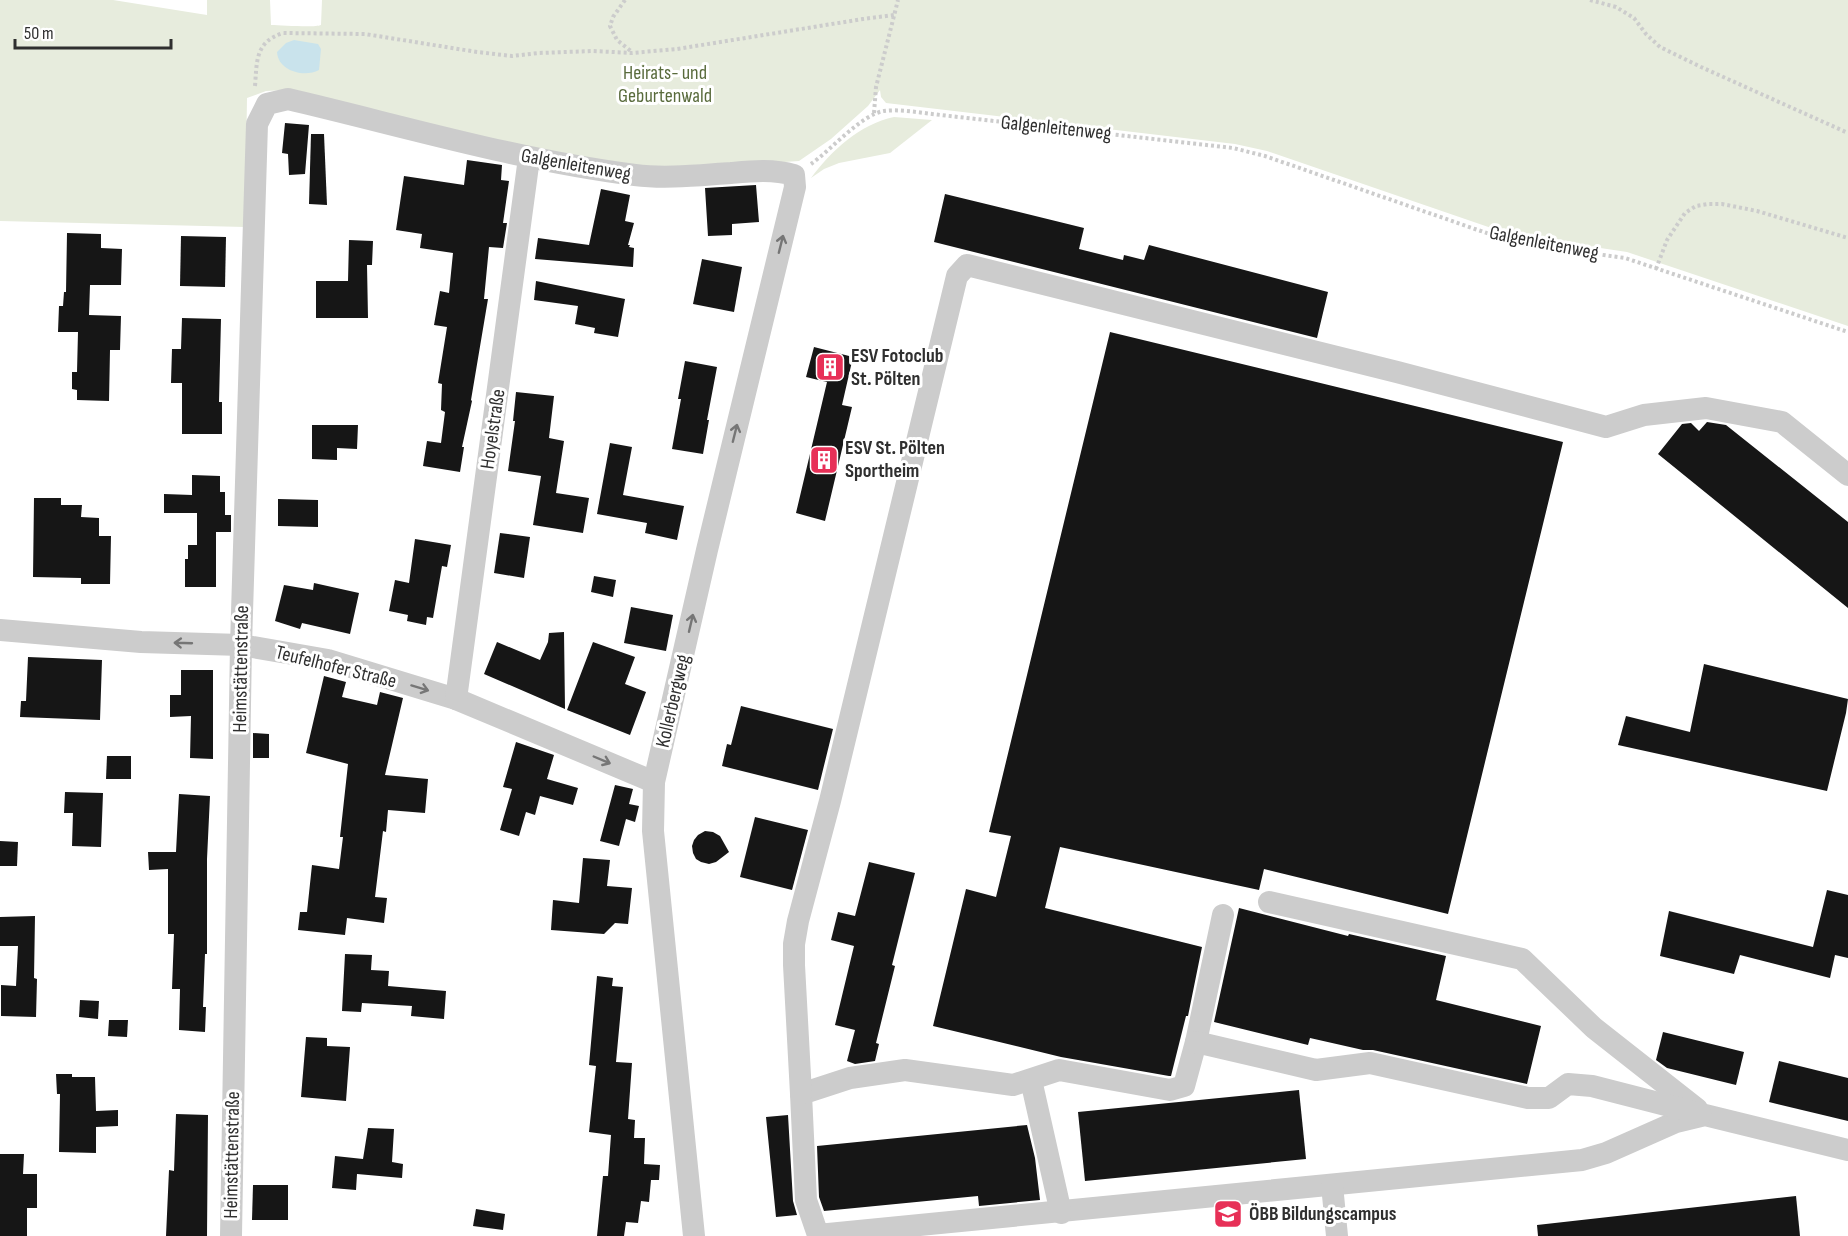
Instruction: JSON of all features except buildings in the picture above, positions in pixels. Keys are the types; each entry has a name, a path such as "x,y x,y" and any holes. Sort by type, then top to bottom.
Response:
{"street":[{"name":"Galgenleitenweg","path":"267,104 288,99 529,158 637,176 754,171 779,171 794,175"},
{"name":"Heimstättenstraße","path":"231,1236 242,645 257,124 267,104"},
{"name":"Hoyelstraße","path":"456,699 529,158"},
{"name":"Kollerbergweg","path":"693,1236 653,831 654,782 707,550 795,187 794,175"},
{"path":"1705,1115 1676,1122 1606,1153 1582,1160 818,1235 806,1200 794,965 794,944 798,921 830,801 957,276 967,264 1606,427 1644,415 1706,408 1782,422 1848,476"},
{"name":"Teufelhofer Straße","path":"0,630 141,642 242,645 328,660 456,699 654,782"},
{"path":"1269,902 1522,959 1594,1028 1705,1115"},
{"path":"801,1094 850,1078 905,1070 1013,1084 1059,1070 1170,1090 1184,1086 1196,1042 1223,915"},
{"path":"1196,1042 1316,1070 1370,1063 1528,1098 1549,1098 1568,1084 1592,1086 1848,1150"},
{"path":"1031,1080 1060,1213"},
{"path":"1332,1185 1337,1236"}],"path":[{"path":"625,0 613,17 610,26 617,40 632,53"},
{"path":"794,175 874,113 876,87 898,0"},
{"path":"1590,0 1616,7 1634,18 1660,47 1701,68 1848,133"},
{"path":"267,104 261,99 255,86 257,61 261,46 272,36 283,33 365,34 512,56 571,52 632,53 677,49 894,15"},
{"name":"Galgenleitenweg","path":"874,113 897,111 1233,148 1265,156 1498,237 1529,244 1625,258 1848,332"},
{"path":"1656,268 1667,240 1685,213 1696,206 1708,204 1722,204 1757,211 1848,237"}],"green space":[{"name":"Heirats- und Geburtenwald","path":"0,0 113,0 207,15 207,0 270,0 271,25 317,26 321,25 322,0 1848,0 1848,326 1627,252 1500,231 1267,151 1235,144 886,103 881,97 880,90 868,106 831,139 799,161 652,171 529,151 285,90 266,91 247,98 245,227 0,221"},
{"path":"894,117 932,120 890,153 839,163 811,178 847,140 870,126"}],"water":[{"path":"294,40 318,44 321,49 319,70 299,73 282,64 277,52 286,43"}],"place":[{"name":"ESV Fotoclub St. Pölten","path":"830,367"},
{"name":"ESV St. Pölten Sportheim","path":"824,460"},
{"name":"ÖBB Bildungscampus","path":"1228,1214"}]}
